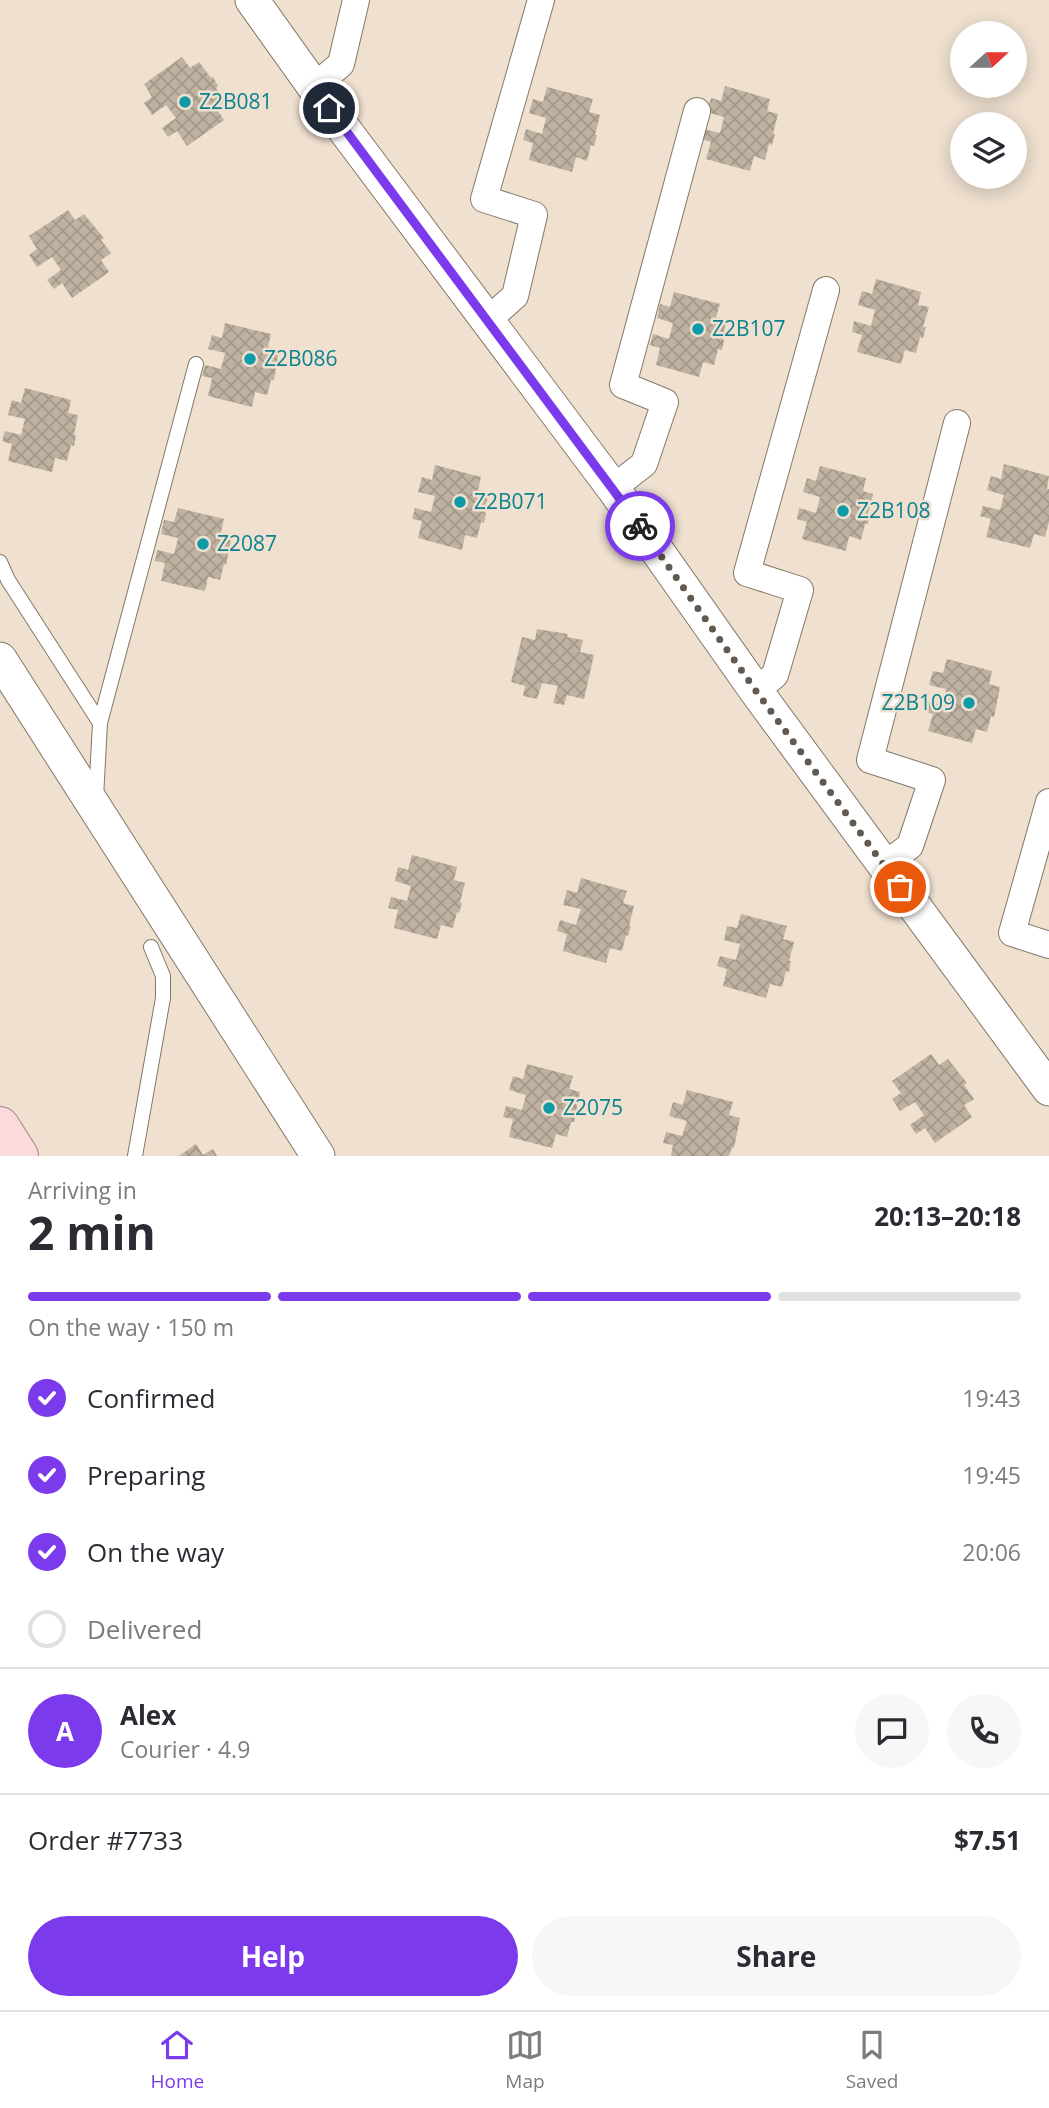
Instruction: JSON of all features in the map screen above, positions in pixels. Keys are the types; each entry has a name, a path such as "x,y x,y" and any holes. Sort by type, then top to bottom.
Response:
{"main road":[{"path":"0,1126 19,1156"}],"street":[{"path":"252,0 613,488 756,691 1049,1089"},
{"path":"314,87 341,64 356,0"},
{"path":"488,320 515,296 534,215 484,199 541,0"},
{"path":"613,488 644,464 665,402 624,385 697,111"},
{"path":"756,691 775,675 800,590 747,573 826,290"},
{"path":"884,865 911,846 932,780 870,760 957,423"},
{"path":"0,659 318,1156"},
{"path":"1049,802 1012,933 1049,945"}],"lane":[{"path":"95,809 100,723 196,365"},
{"path":"0,562 8,580 100,723"},
{"path":"135,1156 163,998 163,976 151,947"}],"building":[{"name":"Z2B081","path":"182,57 190,68 199,62 211,78 213,77 218,86 216,88 225,101 216,108 224,120 187,146 177,131 168,137 162,128 176,118 166,105 152,115 144,103 152,97 144,84"},
{"path":"725,86 770,99 767,111 778,114 772,145 769,144 765,160 754,156 750,171 706,159 711,142 701,139 703,129 720,133 724,117 707,112 711,98 721,101"},
{"path":"547,87 593,99 589,112 600,115 594,146 591,145 587,161 576,157 572,172 529,160 533,143 523,140 526,129 542,134 546,118 529,113 533,99 543,102"},
{"path":"68,210 75,220 84,214 104,238 101,240 111,253 101,260 109,272 72,298 62,283 54,289 47,280 61,270 52,257 37,267 29,255 37,249 29,236"},
{"path":"876,279 921,292 918,305 929,307 923,338 920,337 916,353 905,350 901,364 857,352 862,335 852,332 854,321 871,326 875,310 858,305 862,291 872,294"},
{"name":"Z2B107","path":"674,292 720,304 716,317 727,320 722,350 718,349 714,365 703,362 699,377 656,365 660,348 650,345 653,334 669,339 673,323 657,318 660,304 670,307"},
{"name":"Z2B086","path":"225,323 271,334 268,347 279,350 274,380 271,380 267,395 255,392 252,407 208,396 212,378 202,376 205,365 221,369 225,353 208,349 212,335 222,338"},
{"path":"25,388 71,400 68,413 78,415 74,446 71,445 67,461 55,458 52,472 8,461 12,444 2,441 5,431 21,435 25,419 8,415 12,400 21,403"},
{"path":"1004,464 1049,476 1049,522 1045,537 1034,534 1030,548 986,537 991,519 980,516 983,506 1000,510 1004,495 987,490 991,476 1001,479"},
{"name":"Z2B071","path":"435,465 481,477 478,490 489,492 484,523 481,522 477,538 465,535 462,550 418,538 422,521 412,519 415,508 431,512 435,496 418,492 422,477 432,480"},
{"name":"Z2B108","path":"820,466 866,478 863,491 873,494 868,524 865,524 861,540 849,536 846,551 802,539 807,522 797,519 799,508 816,513 820,497 803,492 807,478 816,481"},
{"name":"Z2087","path":"178,508 224,519 221,532 232,535 220,580 208,577 205,591 161,581 165,563 155,561 157,550 174,554 178,538 161,534 164,520 174,522"},
{"path":"537,629 568,634 567,637 583,640 580,652 594,655 584,699 567,695 564,705 553,703 558,686 542,683 537,699 523,696 525,686 511,682 522,637 535,640"},
{"name":"Z2B109","path":"947,659 992,671 989,684 1000,687 994,717 991,716 987,732 976,729 972,743 928,731 933,714 923,711 926,701 942,705 946,689 929,685 933,671 943,673"},
{"path":"412,855 457,867 454,880 465,883 460,902 462,903 453,928 441,925 437,939 394,928 398,910 388,908 391,897 407,901 411,886 395,881 398,867 408,870"},
{"path":"581,878 627,891 623,903 634,906 631,926 622,951 610,948 606,963 563,951 567,934 557,931 560,920 576,925 581,909 563,905 567,890 577,893"},
{"path":"741,914 787,926 783,939 794,942 789,972 786,971 782,987 770,984 766,998 723,986 727,969 717,966 720,956 736,960 740,944 724,940 727,926 737,928"},
{"path":"931,1054 939,1065 948,1059 967,1083 964,1085 974,1099 964,1105 972,1117 935,1143 925,1128 916,1134 910,1125 924,1115 915,1102 900,1111 892,1099 901,1093 892,1081"},
{"name":"Z2075","path":"527,1064 573,1076 569,1089 580,1092 574,1122 571,1122 567,1137 556,1134 552,1148 509,1137 513,1119 503,1117 506,1106 522,1110 526,1095 509,1090 513,1076 523,1079"},
{"path":"687,1090 733,1102 729,1115 740,1118 734,1148 729,1156 671,1156 673,1145 663,1143 666,1132 682,1136 687,1121 669,1116 673,1102 683,1105"},
{"path":"196,1144 203,1155 213,1149 217,1156 179,1156"}],"way so far":[{"path":"640,526 756,691 900,887"}],"place":[{"name":"Z2B081","path":"185,102"},
{"name":"Z2B107","path":"698,329"},
{"name":"Z2B086","path":"250,359"},
{"name":"Z2B071","path":"460,502"},
{"name":"Z2B108","path":"843,511"},
{"name":"Z2087","path":"203,544"},
{"name":"Z2B109","path":"969,703"},
{"name":"Z2075","path":"549,1108"}],"route":[{"path":"329,108 640,526"}]}
